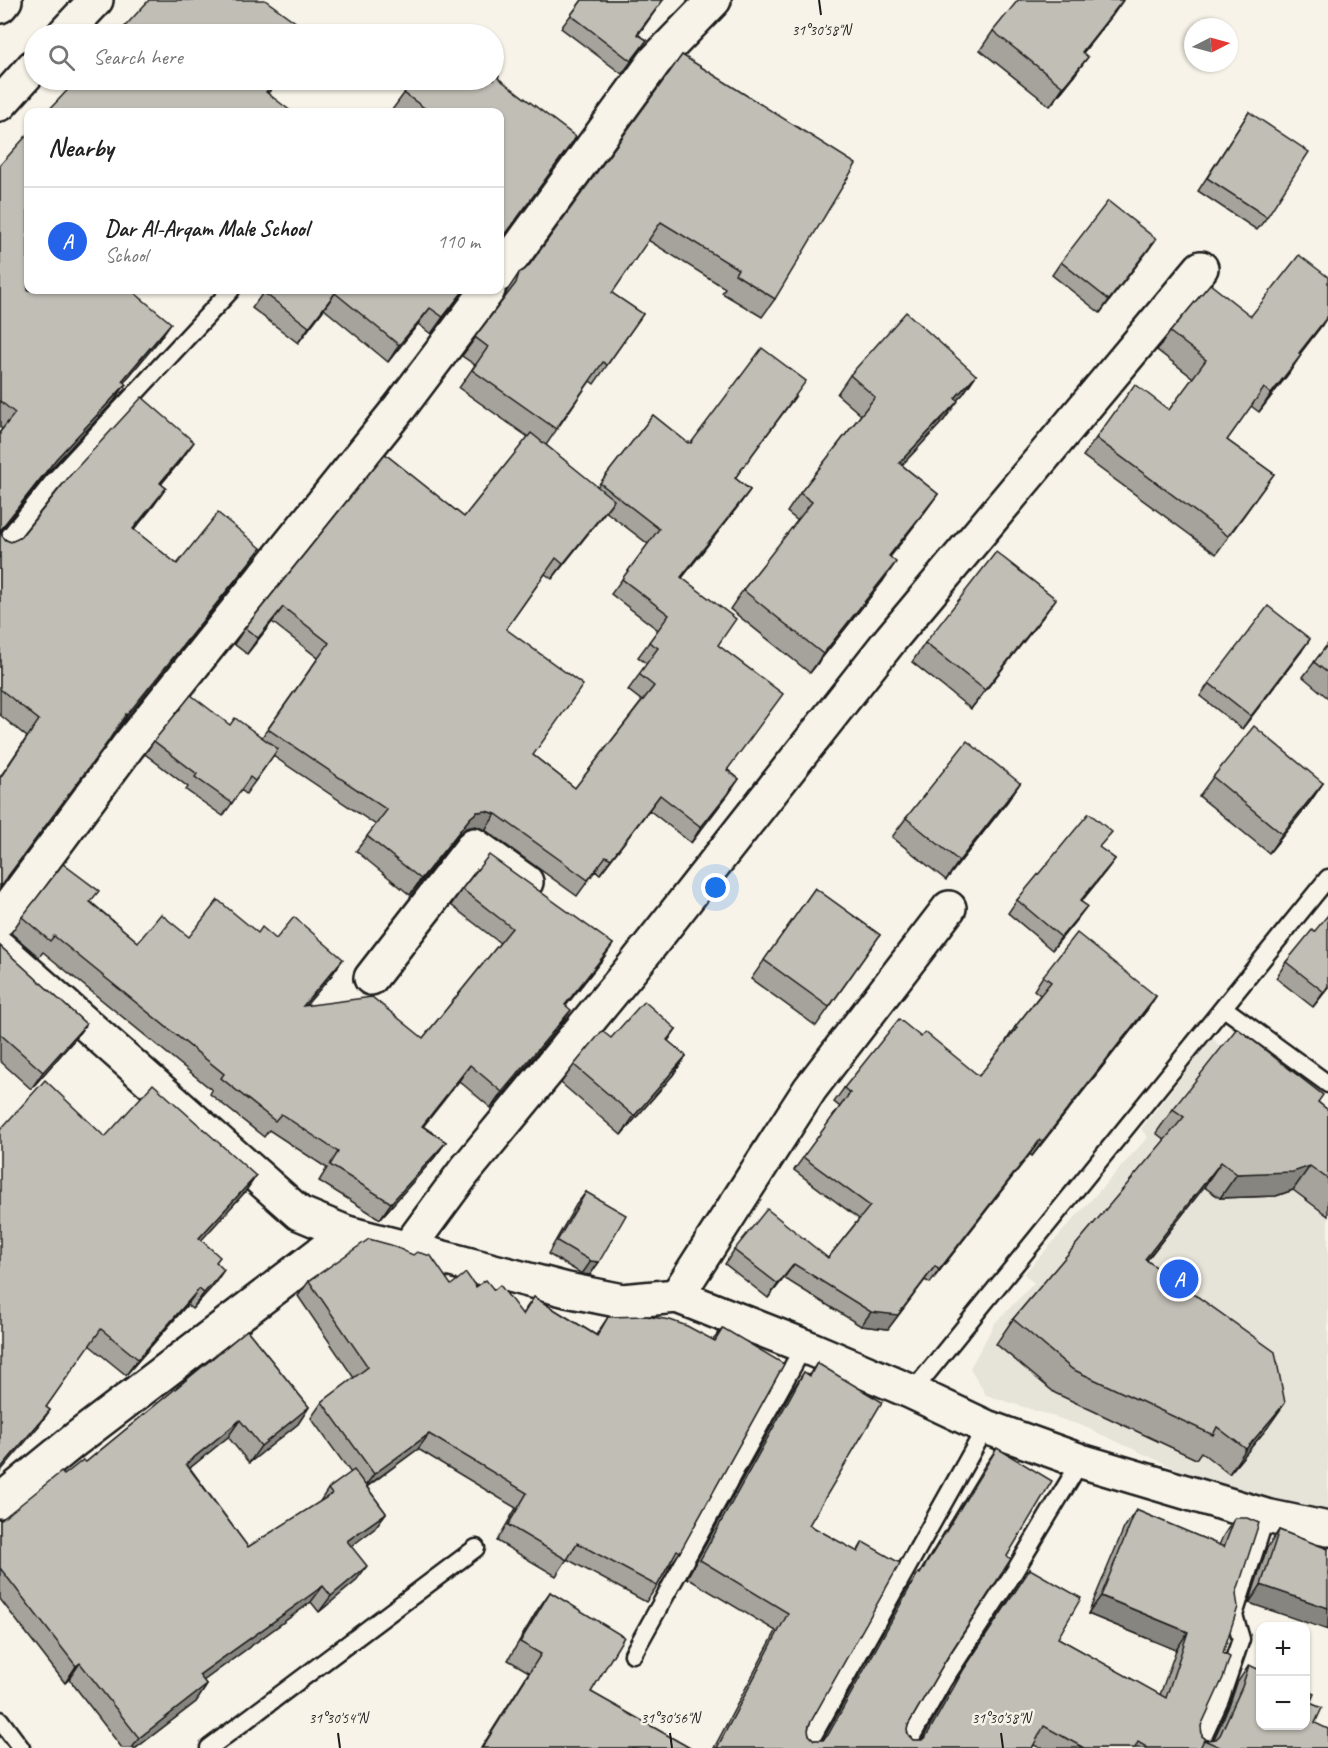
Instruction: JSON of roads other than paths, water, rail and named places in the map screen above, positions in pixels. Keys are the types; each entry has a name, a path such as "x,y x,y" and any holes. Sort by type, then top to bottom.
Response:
{"street":[{"path":"0,6 5,0"},
{"path":"73,24 96,0"},
{"path":"504,269 655,61 714,0"},
{"path":"0,104 24,77"},
{"path":"408,1248 627,955 1201,268"},
{"path":"0,919 128,746 400,407 485,294"},
{"path":"371,978 474,845 551,900"},
{"path":"677,1296 810,1089 949,908"},
{"path":"0,948 299,1213 347,1233 567,1290 622,1301 677,1296 804,1346 912,1392 986,1427 1081,1461 1266,1515 1328,1529"},
{"path":"0,1501 76,1439 347,1233"}],"lane":[{"path":"0,548 52,483 227,294"},
{"path":"912,1392 1328,878"},
{"path":"1224,1008 1328,1084"},
{"path":"633,1654 804,1346"},
{"path":"806,1748 986,1427"},
{"path":"905,1748 943,1681 1013,1574 1081,1461"},
{"path":"1198,1748 1220,1700 1241,1639 1234,1615 1266,1515"},
{"path":"209,1748 476,1548"},
{"path":"0,1720 21,1748"}],"place":[{"name":"Dar Al-Arqam Male School","path":"1179,1279"}]}
